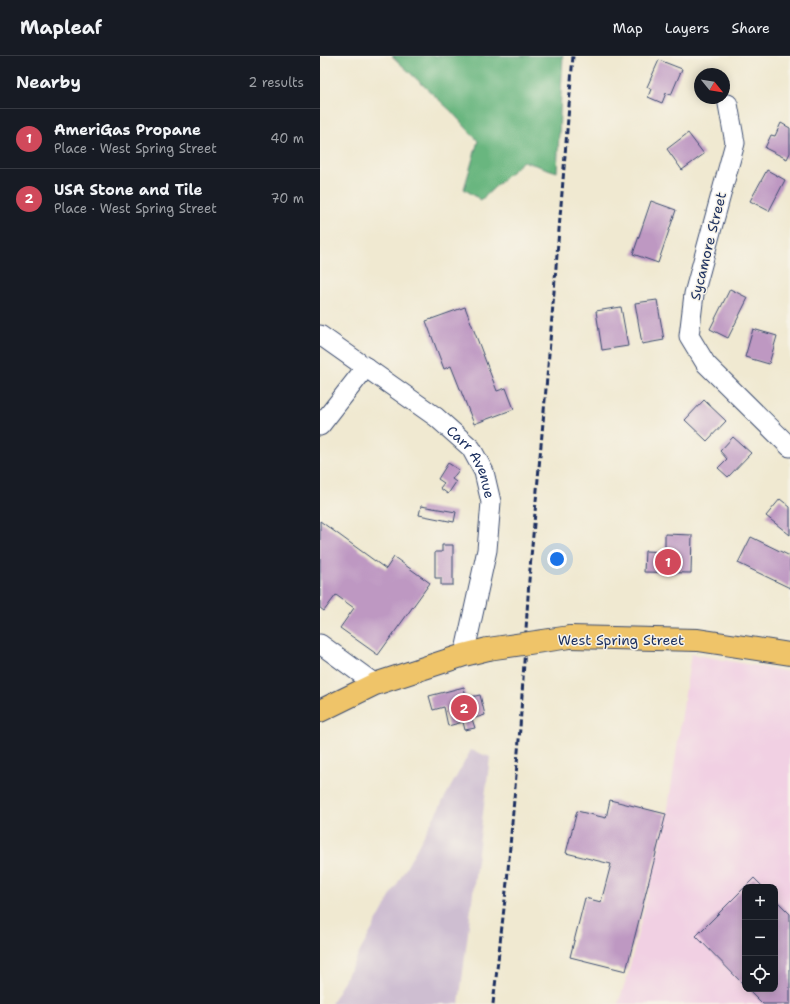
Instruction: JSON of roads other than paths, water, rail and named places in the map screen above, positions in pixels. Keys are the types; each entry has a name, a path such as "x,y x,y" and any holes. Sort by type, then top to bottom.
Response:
{"main road":[{"name":"West Spring Street","path":"320,711 375,684 464,655 488,649 570,637 698,640 790,654"}],"street":[{"name":"Sycamore Street","path":"728,104 735,143 694,294 689,336 706,364 790,447"},
{"name":"Carr Avenue","path":"320,335 436,417 471,448 484,472 491,502 488,550 464,655"},
{"path":"320,426 366,367"},
{"path":"320,644 375,684"}],"railway":[{"path":"493,1004 507,882 520,728 529,580 573,56"}],"place":[{"name":"AmeriGas Propane","path":"668,562"},
{"name":"USA Stone and Tile","path":"464,708"}]}
